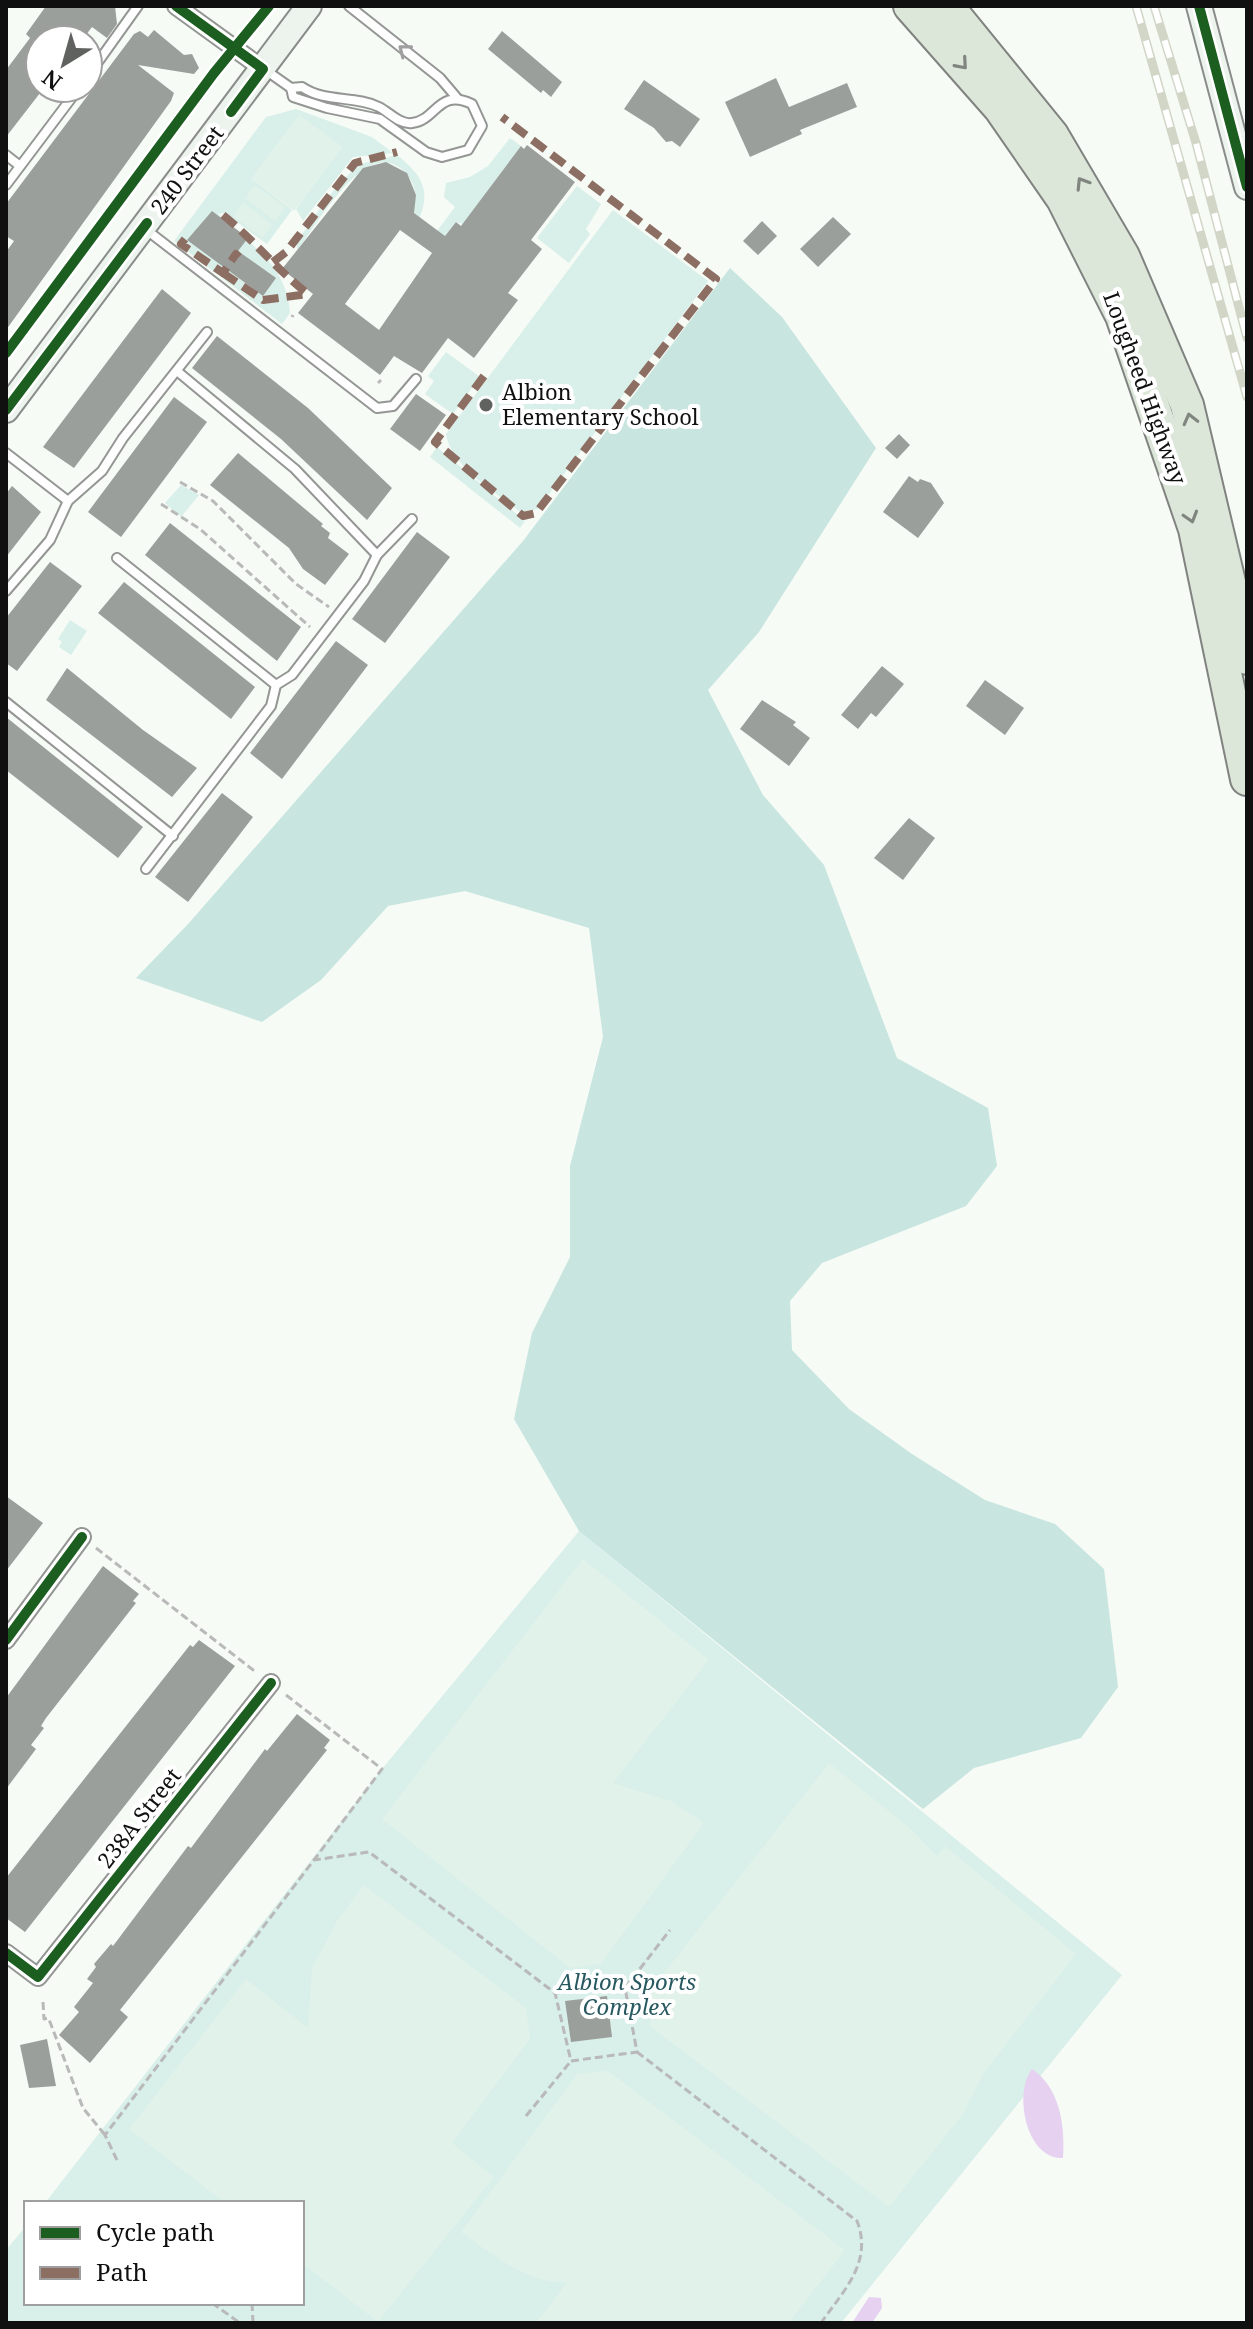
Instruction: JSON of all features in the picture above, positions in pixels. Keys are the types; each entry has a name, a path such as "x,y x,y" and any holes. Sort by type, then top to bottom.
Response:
{"highway":[{"name":"Lougheed Highway","path":"910,6 1000,108 1063,199 1122,316 1195,529 1247,779"},
{"name":"Lougheed Highway","path":"947,6 1052,135 1123,256 1187,405 1247,658"}],"main road":[{"name":"240 Street","path":"6,410 309,6"},
{"path":"1199,6 1247,187"}],"street":[{"path":"176,6 263,69"},
{"path":"6,1640 82,1537"},
{"name":"238A Street","path":"6,1953 38,1977 271,1683"}],"lane":[{"path":"104,54 138,6"},
{"path":"291,88 293,97 380,119 426,152 442,157 468,150 482,126 472,104 457,98 440,78 349,6"},
{"path":"263,69 291,88 302,87 312,94 377,106 407,123 415,123 439,104 457,98"},
{"path":"6,185 67,104"},
{"path":"6,155 20,166"},
{"path":"143,228 377,408 393,406 416,379"},
{"path":"6,591 50,540 68,501 102,471 123,438 207,332"},
{"path":"177,371 295,469 377,555"},
{"path":"6,453 68,501"},
{"path":"146,869 271,706 276,685 292,675 364,581 377,555 412,519"},
{"path":"117,558 276,685"},
{"path":"6,702 173,836"}],"path":[{"path":"180,482 213,501 296,584 331,609"},
{"path":"161,504 200,529 315,631"},
{"path":"110,1560 244,1663"},
{"path":"105,2135 382,1769 299,1705"},
{"path":"314,1860 369,1852 555,1993 571,2061"},
{"path":"555,1993 625,1988 670,1930"},
{"path":"625,1988 637,2052 857,2221 865,2240 860,2261 853,2278 821,2323"},
{"path":"43,2002 44,2019 48,2018 50,2022 83,2108 105,2135 117,2160"},
{"path":"526,2116 571,2061 637,2052"},
{"path":"215,2305 240,2323"}],"green space":[{"path":"296,109 372,137 393,153 353,157 303,221 296,209 342,147 251,178 292,210 267,244 225,213 218,214 264,256 282,281 290,313 282,324 174,241 266,117"},
{"path":"510,138 521,146 463,224 456,222 441,241 434,235 455,207 444,197 446,183 470,177 488,166"},
{"path":"396,154 422,184 424,202 417,223 410,217 416,195 409,177 395,165 381,163 353,178 297,251 297,242 325,201 350,173 364,163"},
{"path":"577,186 601,204 586,229 590,234 569,263 537,238"},
{"path":"613,210 708,281 538,509 520,512 465,468 456,457 446,434"},
{"path":"446,352 480,377 453,414 425,394 434,381 428,376"},
{"path":"437,447 525,521 520,528 430,457"},
{"path":"181,485 199,495 181,517 165,503"},
{"path":"70,620 87,631 71,655 59,647 62,642 58,639"},
{"name":"Albion Sports Complex","path":"579,1531 1122,1975 841,2323 6,2323 6,2250 24,2228 24,2305 304,2305 304,2201 47,2201 382,1769"}],"shaded area":[{"path":"299,115 343,147 294,211 251,178"},
{"path":"255,185 285,207 275,221 245,198"},
{"path":"243,202 272,225 262,238 233,216"},
{"path":"730,268 782,317 876,448 759,632 708,690 763,795 824,865 897,1058 988,1108 997,1166 966,1206 822,1263 790,1301 792,1350 849,1409 912,1454 985,1500 1055,1524 1104,1569 1118,1687 1081,1738 974,1768 923,1809 579,1531 514,1419 532,1333 570,1257 570,1166 603,1037 589,928 465,891 388,906 321,980 262,1022 136,978 189,923 523,541"},
{"path":"583,1559 709,1660 613,1783 671,1801 704,1823 601,1964 570,1968 382,1819"},
{"path":"829,1763 911,1829 937,1856 945,1846 1076,1954 984,2073 963,2114 889,2207 651,2027 646,1996"},
{"path":"364,1885 526,2008 530,2039 452,2143 494,2177 378,2322 304,2265 304,2201 222,2201 129,2129 246,1979 308,2028 312,1968 337,1921"},
{"path":"1032,2069 1049,2086 1059,2108 1063,2158 1050,2156 1040,2148 1026,2123 1024,2093"},
{"path":"608,2071 845,2250 789,2323 536,2323 567,2282 552,2282 524,2273 461,2232 577,2074"},
{"path":"869,2297 881,2298 882,2308 872,2323 852,2323"}],"building":[{"path":"46,6 115,6 117,24 107,38 104,36 104,24 33,24"},
{"path":"154,30 184,55 192,54 199,68 194,74 138,65 174,93 171,101 6,330 6,252 14,241 6,236 6,204 81,104 104,104 104,74 134,34 140,31 148,37"},
{"path":"502,31 562,82 551,97 543,90 541,93 488,49"},
{"path":"24,46 24,104 32,104 6,137 6,70"},
{"path":"776,78 789,107 847,83 857,107 800,130 802,134 750,157 725,102"},
{"path":"644,80 700,119 680,147 672,141 666,142 654,128 624,109"},
{"path":"527,145 575,182 531,240 542,249 508,293 518,300 474,358 448,338 422,373 394,356 380,375 298,313 313,294 282,269 363,168 386,162 407,173 416,195 414,213 445,236 456,222 461,226 521,146 524,149","holes":["400,230 432,253 379,330 345,304"]},
{"path":"212,211 248,238 238,251 276,278 263,296 187,240"},
{"path":"833,217 851,234 818,267 800,249"},
{"path":"762,221 777,236 758,255 743,241"},
{"path":"162,289 191,313 74,468 43,447"},
{"path":"217,336 308,408 392,488 367,520 281,439 192,368"},
{"path":"416,394 446,415 420,451 390,429"},
{"path":"174,397 207,422 121,537 88,512"},
{"path":"899,434 910,445 897,459 885,448"},
{"path":"238,453 323,524 321,526 330,533 328,538 349,554 325,585 303,569 289,548 210,485"},
{"path":"909,476 918,482 920,479 931,483 944,503 918,538 883,512"},
{"path":"12,486 41,512 6,557 6,494"},
{"path":"170,523 301,627 277,661 145,555"},
{"path":"417,532 450,557 385,643 352,619"},
{"path":"50,562 82,586 17,671 6,663 6,618"},
{"path":"124,582 255,687 231,719 98,613"},
{"path":"336,641 368,665 282,779 250,753"},
{"path":"882,666 904,684 876,717 871,713 858,729 841,715"},
{"path":"67,668 143,730 197,768 172,797 46,700"},
{"path":"985,680 1024,708 1005,735 966,706"},
{"path":"762,700 796,722 793,725 810,738 789,766 740,729"},
{"path":"6,717 143,827 118,858 6,770"},
{"path":"222,793 253,817 188,902 155,877"},
{"path":"909,818 935,838 903,880 874,858"},
{"path":"6,1496 43,1523 6,1571"},
{"path":"103,1566 139,1594 133,1601 136,1603 46,1718 41,1726 44,1728 31,1745 36,1749 6,1789 6,1698"},
{"path":"199,1640 235,1666 25,1932 6,1918 6,1878 190,1645 193,1647"},
{"path":"297,1714 330,1740 324,1748 327,1750 120,2010 128,2017 90,2063 59,2035 79,2012 74,2007 93,1983 87,1979 96,1967 94,1964 111,1944 113,1946 188,1846 191,1848 265,1749 267,1751"},
{"path":"607,1996 612,2037 571,2042 565,2001"},
{"path":"47,2039 56,2086 29,2088 20,2045"}],"railway":[{"path":"1136,6 1247,397"},
{"path":"1154,6 1196,143 1247,338"}],"marked path":[{"path":"484,376 435,442 523,516 536,513 716,279 502,117"},
{"path":"273,262 286,252 355,163 397,152"},
{"path":"223,215 308,294"},
{"path":"185,239 181,244 223,273 236,254 239,257"},
{"path":"223,273 263,300 308,294"}],"cycle path":[{"path":"176,6 263,69 231,112"},
{"path":"6,353 214,73 269,6"},
{"path":"1199,6 1247,187"},
{"path":"6,410 147,223"},
{"path":"6,1640 82,1537"},
{"path":"6,1953 38,1977 271,1683"}],"place":[{"name":"Albion Elementary School","path":"486,405"}]}
